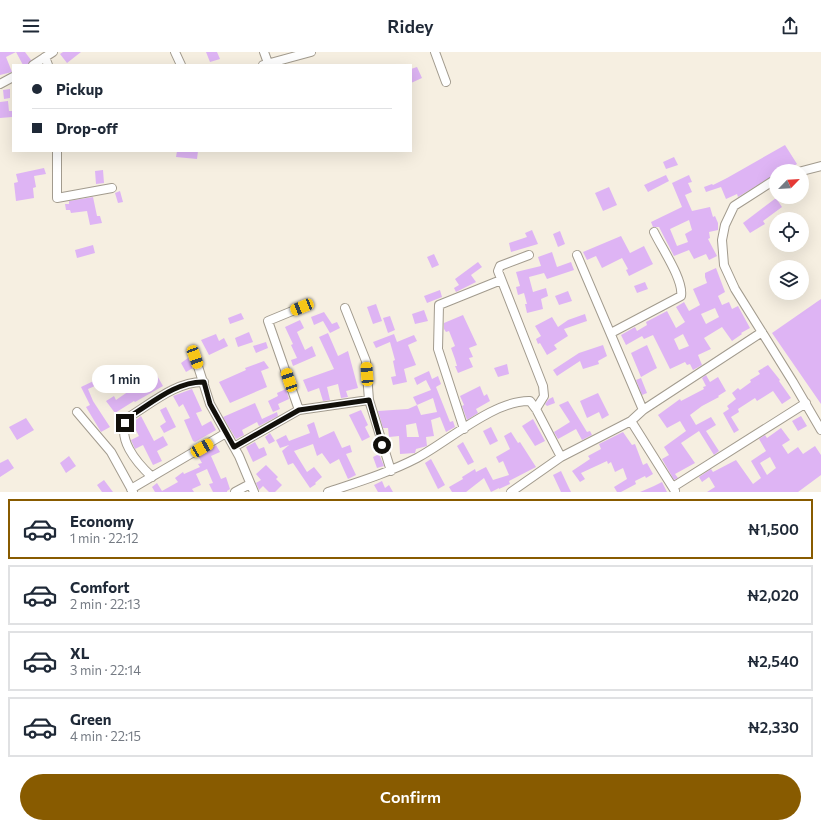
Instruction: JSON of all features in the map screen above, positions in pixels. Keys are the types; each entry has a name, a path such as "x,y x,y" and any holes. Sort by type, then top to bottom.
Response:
{"street":[{"path":"36,64 46,61 53,52"},
{"path":"175,52 181,64"},
{"path":"264,52 266,64 311,52"},
{"path":"435,52 446,82"},
{"path":"0,84 12,78"},
{"path":"57,152 57,198 112,188"},
{"path":"809,169 821,166"},
{"path":"769,184 734,206 725,224 722,240 724,265 732,283 821,430"},
{"path":"611,333 682,296 683,289 654,232"},
{"path":"529,255 500,266 498,271 543,386 544,396 536,409"},
{"path":"577,255 643,410"},
{"path":"464,429 438,349 439,305 501,280"},
{"path":"299,410 268,321 302,307"},
{"path":"345,308 366,361 369,400 391,471"},
{"path":"511,492 562,457 631,421 643,410 762,332"},
{"path":"195,357 210,404 234,447 254,492"},
{"path":"152,477 144,470 129,450 124,435 125,423 129,417 177,387 204,382"},
{"path":"234,447 299,410 369,400"},
{"path":"328,492 391,471 419,457 500,407 519,401 530,401 536,409 562,457"},
{"path":"631,421 674,490 806,403"},
{"path":"77,412 111,452 132,491 152,477 226,433"},
{"path":"235,492 250,484"}],"building":[{"path":"0,52 16,52 6,57 12,72 0,75"},
{"path":"16,52 25,52 31,60 29,64 22,64"},
{"path":"63,52 81,52 67,63 60,54"},
{"path":"206,52 217,52 220,59 210,62"},
{"path":"417,67 422,78 412,83 412,69"},
{"path":"10,89 10,98 4,99 3,90"},
{"path":"8,101 9,111 12,111 12,117 0,118 0,102"},
{"path":"785,145 797,164 769,164 769,178 738,197 737,194 726,199 721,187 706,192 704,187 713,185"},
{"path":"177,152 198,152 197,159 176,157"},
{"path":"674,157 678,165 666,169 663,162"},
{"path":"44,168 46,174 34,176 36,187 33,188 34,198 16,201 14,183 18,182 16,174"},
{"path":"103,170 104,183 96,184 95,171"},
{"path":"666,175 669,181 648,192 644,185"},
{"path":"689,175 692,182 688,183 692,192 685,195 692,211 710,207 713,217 715,216 718,223 718,230 709,232 710,238 708,239 717,256 709,260 706,254 694,259 689,250 674,256 659,227 653,227 651,222 682,207 672,183","holes":["689,220 692,230 685,234 688,242 677,246 670,229"]},
{"path":"609,187 617,205 603,211 595,193"},
{"path":"120,191 123,202 118,203 115,193"},
{"path":"93,197 97,216 100,216 102,223 90,225 87,211 71,213 70,210 66,210 65,204 69,204 69,201"},
{"path":"769,203 780,204 782,207 775,212 769,212 769,217 763,221 765,224 750,233 743,223"},
{"path":"532,230 538,244 511,252 509,243 527,237 525,233"},
{"path":"560,231 565,244 558,247 553,234"},
{"path":"621,236 630,253 644,246 653,264 629,276 626,270 628,269 622,258 602,268 596,256 587,260 583,252"},
{"path":"93,245 95,253 77,258 75,250"},
{"path":"552,252 557,267 571,262 574,270 547,279 544,273 529,277 533,292 546,288 548,296 541,299 543,309 527,313 525,304 527,304 524,293 518,295 516,287 520,286 516,272 541,266 538,257"},
{"path":"434,254 439,265 432,268 427,257"},
{"path":"478,262 482,267 471,275 476,282 456,292 454,288 459,285 455,279"},
{"path":"716,268 725,292 718,296 722,305 729,302 732,309 738,306 750,328 741,333 742,334 732,341 722,327 704,338 711,349 698,355 702,365 693,370 690,364 687,365 685,362 670,369 653,335 644,339 642,336 626,345 621,335 635,327 637,331 647,325 646,322 667,311 676,328 685,322 676,307 684,302 689,311 700,305 693,289 707,283 705,273","holes":["715,308 719,317 706,324 701,314","683,334 689,346 679,350 674,339"]},
{"path":"645,282 648,289 637,293 634,286"},
{"path":"440,290 442,297 427,303 424,296"},
{"path":"568,291 572,301 559,305 555,296"},
{"path":"821,299 821,404 772,333"},
{"path":"376,304 382,321 373,324 367,307"},
{"path":"424,310 428,321 415,324 412,314"},
{"path":"324,312 332,324 337,322 340,328 330,333 323,321 314,325 311,317"},
{"path":"241,313 244,319 230,324 228,318"},
{"path":"585,314 587,321 564,329 568,336 554,345 557,349 547,355 540,343 538,344 536,339 541,336 535,326 552,317 558,327 568,320"},
{"path":"463,315 477,345 469,348 473,357 469,358 473,367 458,373 451,348 455,346 449,331 446,332 444,329 444,323"},
{"path":"390,316 395,330 388,333 383,318"},
{"path":"300,320 304,328 297,332 305,350 312,346 316,356 293,366 291,360 297,358 291,345 293,344 285,327"},
{"path":"249,332 253,342 238,347 235,338"},
{"path":"328,333 338,356 348,351 358,388 346,391 348,397 341,398 338,384 327,387 330,400 323,401 319,388 308,392 303,380 334,369 319,337"},
{"path":"216,334 219,341 224,338 228,346 209,355 201,340"},
{"path":"394,334 397,342 414,335 417,341 408,345 416,365 404,369 407,382 393,385 391,377 396,376 393,361 395,360 390,342 376,348 373,342"},
{"path":"266,342 268,348 256,353 253,346"},
{"path":"603,345 607,356 598,361 599,364 583,369 580,361 557,376 553,370 579,353"},
{"path":"647,345 657,368 641,377 631,353"},
{"path":"188,358 193,368 186,372 181,363"},
{"path":"264,361 269,368 261,371 267,387 230,403 219,382 246,370 245,368"},
{"path":"507,364 509,374 498,377 494,368"},
{"path":"768,365 780,380 779,381 791,398 782,404 773,391 757,401 755,398 738,409 739,412 731,417 739,430 734,433 723,413 729,409 727,406 736,399 732,393 738,388 740,390 751,382 750,380 760,374 758,371"},
{"path":"429,371 432,379 438,376 441,384 436,387 450,422 453,421 455,427 446,432 440,417 431,420 434,436 426,437 427,446 416,449 415,453 400,454 399,436 389,437 388,428 383,428 378,411 408,409 417,405 413,397 431,390 426,380 417,385 414,378","holes":["433,398 437,412 421,415 417,405","416,423 419,437 407,437 406,425"]},
{"path":"155,372 163,386 115,413 106,401 114,396 116,400 129,391 125,386 134,380 136,383"},
{"path":"706,375 710,382 718,377 726,391 690,415 696,425 711,417 716,425 706,431 719,451 714,455 699,431 681,443 695,463 675,474 678,478 674,480 662,459 669,455 664,447 686,431 680,421 667,428 658,415 680,399 681,401 704,389 703,387 706,386 702,378"},
{"path":"102,377 104,382 88,389 93,401 110,427 101,432 86,407 90,405 81,387"},
{"path":"641,378 647,393 642,395 636,380"},
{"path":"480,386 484,396 487,394 490,401 476,409 478,413 467,420 462,406 464,405 460,396"},
{"path":"192,389 202,411 196,413 202,426 211,421 216,430 195,442 193,441 184,420 190,418 183,404 179,407 173,396"},
{"path":"286,389 289,399 278,404 280,409 273,412 268,401 278,396 277,393"},
{"path":"598,393 609,415 602,419 599,412 587,418 580,401"},
{"path":"553,397 555,403 547,406 545,404"},
{"path":"568,401 587,432 590,431 592,435 582,440 576,429 558,439 554,432 570,422 559,405"},
{"path":"255,403 262,419 277,412 278,416 259,426 257,422 242,430 244,435 236,439 223,417"},
{"path":"166,407 176,427 164,433 160,426 166,422 160,410"},
{"path":"361,410 368,425 365,427 370,437 362,441 349,415"},
{"path":"141,416 154,441 163,436 168,445 157,451 162,461 153,465 143,445 135,449 131,440 139,436 132,423"},
{"path":"801,416 807,426 798,431 792,421"},
{"path":"26,418 34,430 17,440 9,427"},
{"path":"533,419 545,441 535,446 522,426"},
{"path":"314,422 319,438 334,431 342,448 350,445 352,452 346,454 356,475 348,479 339,459 330,464 322,453 317,456 313,444 294,451 307,472 314,467 322,477 315,483 316,484 310,488 293,463 288,465 282,451 289,445 280,448 276,440 286,435 289,441 310,433 307,425"},
{"path":"491,427 498,441 490,445 483,431"},
{"path":"781,428 790,440 782,445 788,454 798,447 803,454 815,446 821,455 821,475 798,492 707,492 715,487 709,477 702,482 699,477 711,469 713,472 736,460 753,484 761,478 751,461 766,451 759,439 765,435 767,438","holes":["770,457 776,468 767,475 760,463"]},
{"path":"511,432 518,443 520,442 536,467 509,481 510,484 491,492 484,478 466,492 452,492 449,487 463,479 462,477 475,469 476,472 486,467 493,480 509,475 503,461 499,463 496,457 510,449 504,436"},
{"path":"623,432 632,445 635,444 643,465 647,463 653,474 635,481 636,484 621,492 617,492 614,487 627,479 623,468 615,472 611,462 608,464 607,461 581,473 585,479 580,482 572,471 590,459 588,456 601,449 599,444"},
{"path":"270,433 275,441 269,444 265,437"},
{"path":"255,442 259,449 264,447 267,455 253,462 246,447"},
{"path":"463,442 474,462 468,465 457,446"},
{"path":"216,445 220,452 211,456 221,479 226,477 230,489 227,492 213,492 209,484 213,483 207,469 196,474 201,485 192,489 194,492 155,492 152,487 157,483 162,491 178,482 175,478 183,472 184,474 200,467 198,464 202,463 198,456"},
{"path":"379,454 384,466 377,468 373,457"},
{"path":"69,456 76,466 66,473 60,463"},
{"path":"8,459 14,468 0,477 0,463"},
{"path":"431,459 445,485 438,489 425,463"},
{"path":"266,465 278,477 276,479 282,485 275,492 269,492 263,486 259,490 256,483 261,480 256,474"},
{"path":"561,471 571,492 561,492 553,475"},
{"path":"104,480 113,492 102,492 97,485"},
{"path":"382,481 385,488 389,485 393,492 378,492 374,485"},
{"path":"662,482 667,492 640,492 654,486"}],"route":[{"path":"125,423 129,417 177,387 204,382 210,404 234,447 299,410 369,400 382,445"}]}
